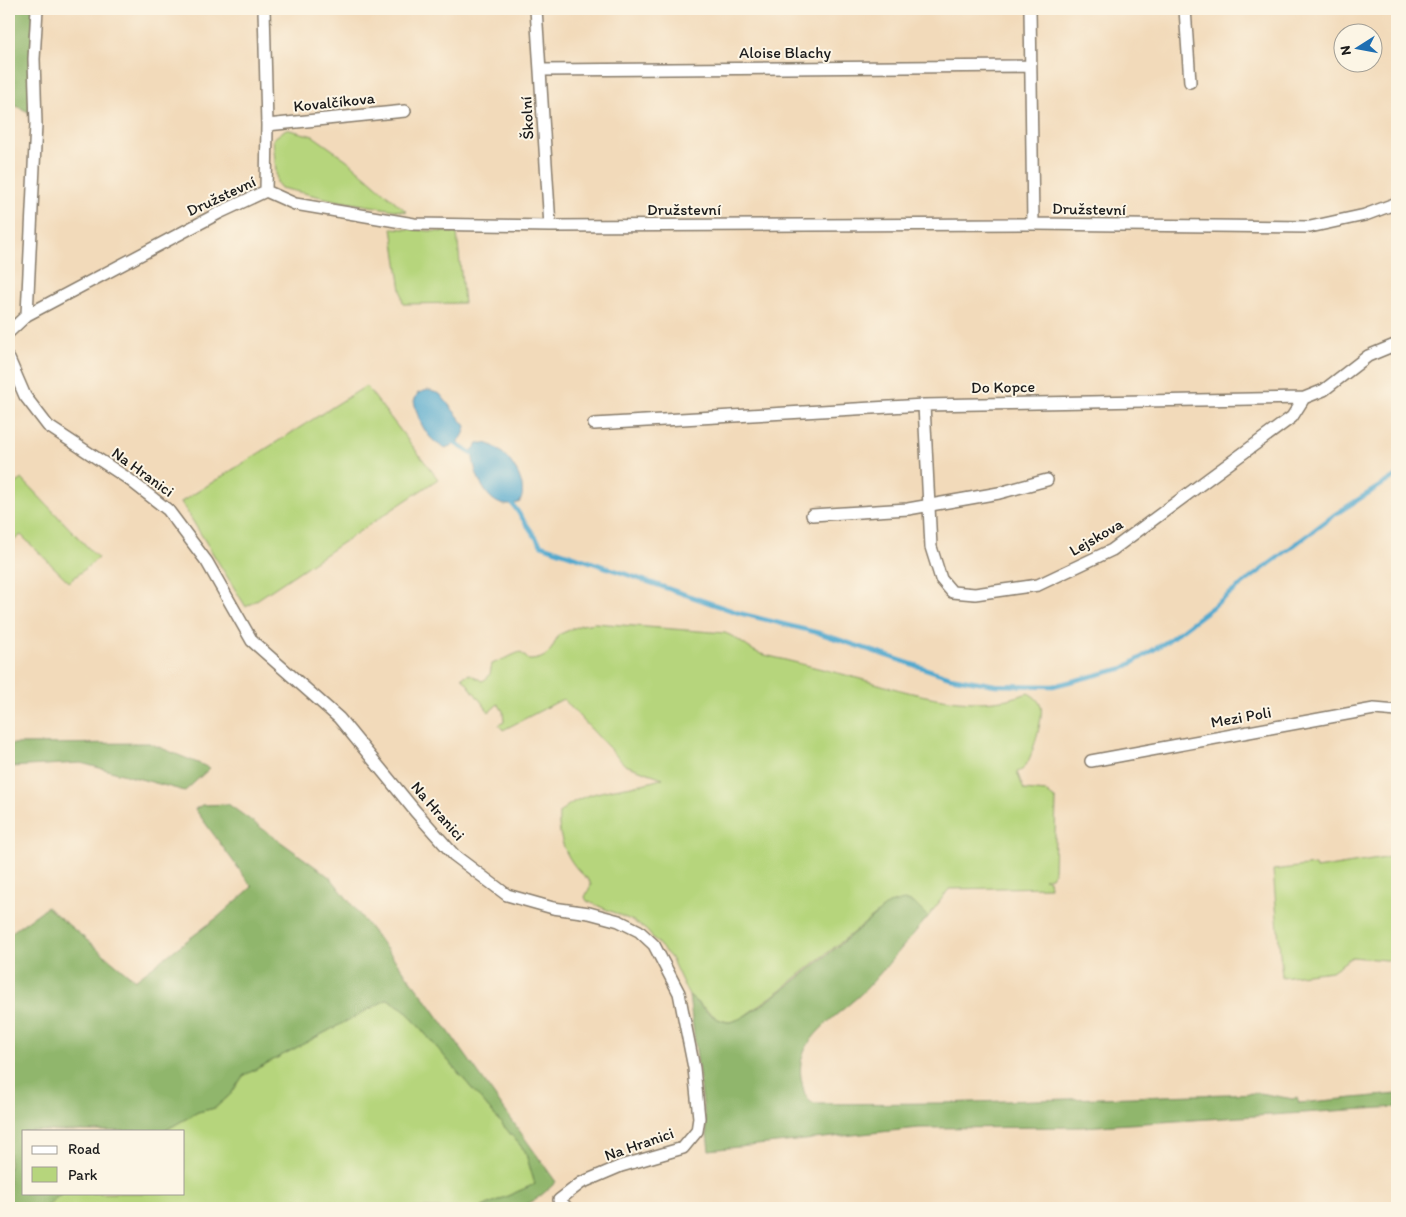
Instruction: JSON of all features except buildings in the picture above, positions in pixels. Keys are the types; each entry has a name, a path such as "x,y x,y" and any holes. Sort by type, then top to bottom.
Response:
{"street":[{"path":"27,315 36,124 34,59 38,9"},
{"path":"264,9 267,125 266,191"},
{"name":"Školní","path":"536,9 550,226"},
{"path":"1030,9 1033,224"},
{"path":"1185,9 1190,82"},
{"name":"Aloise Blachy","path":"541,70 1030,66"},
{"name":"Kovalčíkova","path":"267,125 405,111"},
{"name":"Družstevní","path":"9,332 27,315 219,213 266,191 295,204 414,224 550,226 1033,224 1310,227 1365,215 1397,203"},
{"name":"Do Kopce","path":"594,424 924,405 1304,398 1324,390 1368,356 1397,344"},
{"name":"Na Hranici","path":"9,359 25,396 48,426 127,478 168,510 207,562 252,641 339,718 454,855 507,895 553,908 589,913 619,921 639,931 654,945 679,993 694,1068 699,1118 697,1131 683,1148 621,1166 581,1182 559,1200 567,1208"},
{"name":"Lejskova","path":"924,405 931,547 940,578 952,592 975,594 1038,586 1112,550 1292,417 1304,398"},
{"path":"812,515 908,509 998,493 1046,480"},
{"name":"Mezi Poli","path":"1091,761 1374,709 1397,711"}],"green space":[{"path":"9,9 37,9 31,113 9,103"},
{"path":"286,129 313,136 347,160 407,212 339,201 281,188 277,183 273,139"},
{"path":"392,228 457,233 464,303 403,304"},
{"path":"366,386 438,479 246,607 181,502"},
{"path":"22,479 98,558 69,582 21,535 9,544 9,489"},
{"path":"595,623 725,633 761,654 935,698 982,702 1030,694 1036,698 1041,707 1041,719 1028,761 1023,769 1017,772 1024,790 1046,792 1056,800 1054,872 1051,877 1044,879 1049,880 1050,887 949,889 928,917 914,903 889,904 778,992 740,1019 729,1022 718,1019 689,996 671,958 646,930 633,921 587,901 585,897 591,885 589,880 570,859 562,841 559,813 570,804 595,793 663,778 625,765 563,699 503,730 499,725 504,722 503,711 498,704 489,712 462,677 470,674 482,681 489,676 492,664 520,652 529,660 545,656 551,650 558,635 581,625"},
{"path":"149,743 210,768 185,791 81,763 9,767 9,744"},
{"path":"228,804 331,878 424,997 556,1182 537,1198 522,1206 480,1208 535,1184 525,1151 405,1010 388,999 243,1076 231,1094 215,1108 198,1112 166,1130 22,1130 22,1194 61,1194 44,1208 9,1208 9,934 47,907 135,980 218,917 252,887 195,809 202,805"},
{"path":"1397,856 1397,961 1352,957 1332,971 1282,977 1273,870 1315,865 1316,869"},
{"path":"904,900 914,903 928,917 868,987 821,1028 811,1040 804,1053 801,1066 802,1082 804,1092 814,1104 941,1103 1259,1093 1293,1099 1297,1097 1299,1103 1397,1094 1397,1107 1082,1127 919,1128 709,1150 689,996 719,1019 730,1022 742,1017 784,989 889,904"},
{"path":"388,999 405,1010 525,1151 535,1184 480,1208 44,1208 61,1194 185,1194 185,1130 166,1130 198,1112 215,1108 231,1094 243,1076"}],"water":[{"path":"428,390 440,394 466,426 464,434 459,440 445,448 428,435 416,408 414,401 418,393"},
{"path":"479,443 486,443 498,449 516,469 522,486 520,502 509,505 500,503 491,498 485,490 479,481 473,459 472,450"}],"waterway":[{"path":"456,444 476,456"},
{"path":"511,502 541,545 739,613 819,633 950,677 995,685 1053,686 1124,668 1166,642 1334,515 1397,475"}]}
